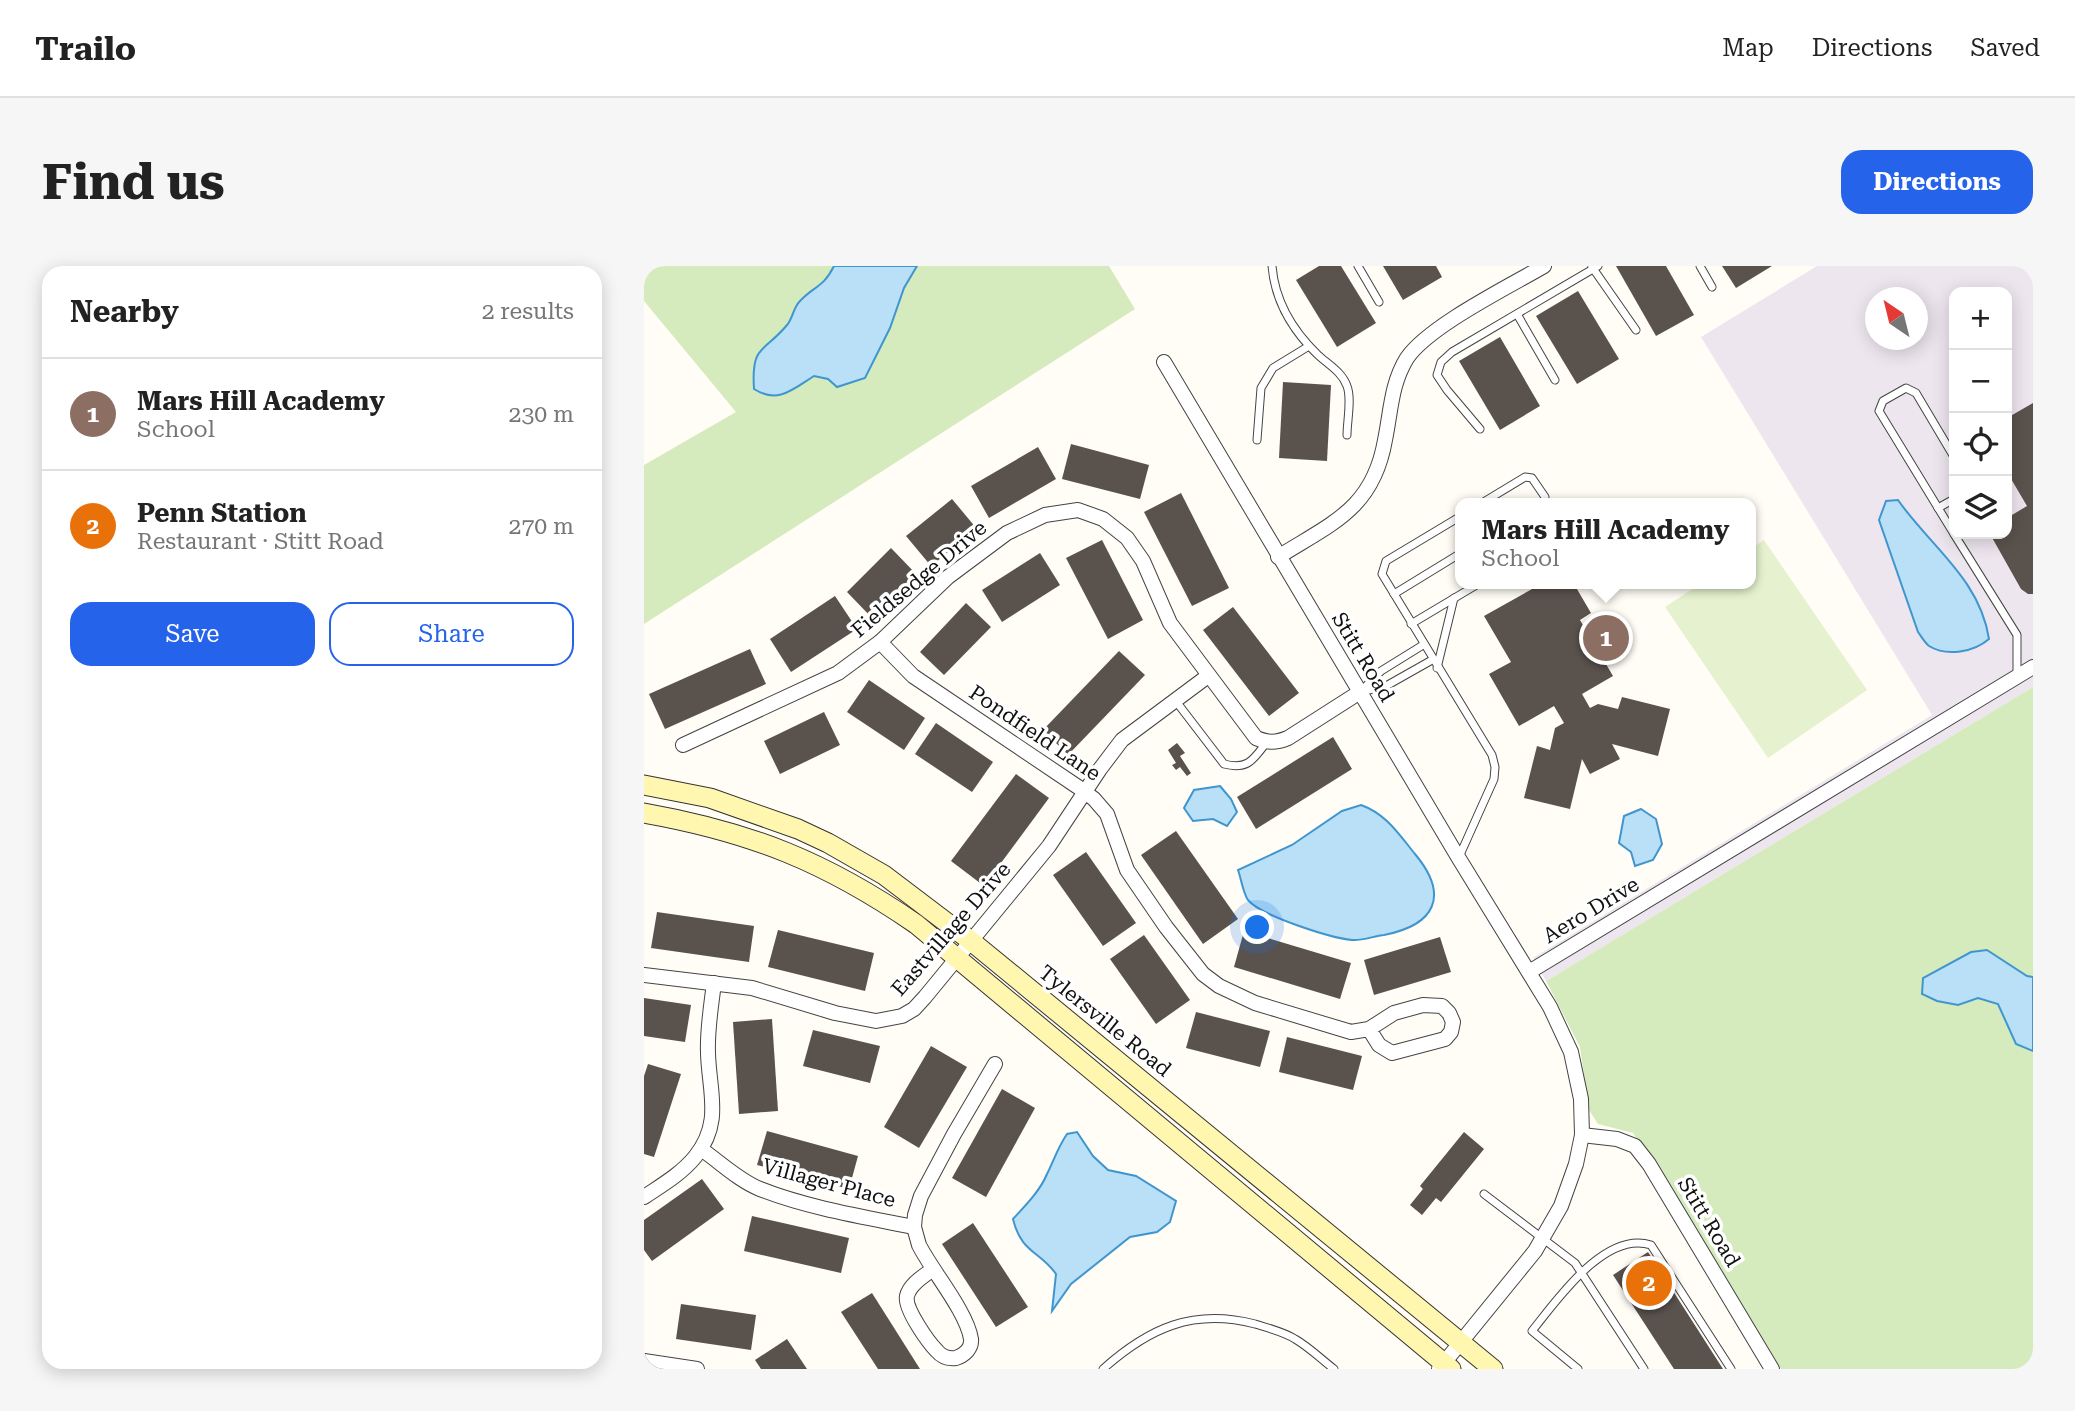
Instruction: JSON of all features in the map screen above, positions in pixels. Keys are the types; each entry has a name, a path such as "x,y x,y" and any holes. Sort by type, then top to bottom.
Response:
{"main road":[{"name":"Tylersville Road","path":"644,785 710,798 798,829 884,875 971,941 1493,1369"},
{"path":"644,813 751,838 835,873 880,899 958,957 1445,1367"}],"street":[{"path":"1278,557 1340,519 1369,488 1383,451 1392,392 1398,374 1414,350 1444,326 1544,266"},
{"name":"Stitt Road","path":"1164,362 1458,858 1529,972"},
{"name":"Fieldsedge Drive","path":"682,745 838,673 880,642 948,578 1007,533 1045,515 1078,510 1103,519 1127,538 1143,561 1170,623 1249,730 1256,738 1266,743"},
{"name":"Pondfield Lane","path":"880,642 913,676 1085,792 1107,814 1127,870 1203,974 1219,986 1255,1003 1341,1030 1369,1030"},
{"name":"Aero Drive","path":"1529,972 2033,667"},
{"name":"Eastvillage Drive","path":"644,975 752,988 860,1020 887,1021 902,1016 914,1009 1049,846 1122,740 1209,676"},
{"path":"1266,743 1288,738 1360,692"},
{"path":"1445,1367 1461,1341 1543,1239 1565,1196 1582,1135 1581,1099 1571,1052 1561,1027 1529,972"},
{"path":"644,1197 691,1163 701,1149 710,1126 713,1106 708,1027 714,984"},
{"path":"1433,1004 1442,1006 1450,1013 1453,1022 1451,1032 1445,1039 1392,1053 1380,1045 1369,1030 1394,1013 1433,1004"},
{"path":"933,1269 911,1286 906,1297 907,1306 934,1349 951,1359 968,1350 972,1341 966,1322 919,1245 914,1227 915,1215 921,1196 995,1064"},
{"name":"Stitt Road","path":"1582,1135 1617,1139 1634,1146 1649,1164 1772,1369"},
{"name":"Villager Place","path":"701,1149 760,1189 868,1218 914,1227"},
{"path":"644,1361 697,1369"}],"lane":[{"path":"1272,266 1276,293 1292,326 1308,346 1338,371 1348,388 1347,435"},
{"path":"1358,266 1379,302"},
{"path":"1700,266 1712,287"},
{"path":"1480,429 1437,375 1441,362 1452,352 1595,267 1636,330"},
{"path":"1517,314 1555,380"},
{"path":"1256,440 1261,388 1273,368 1308,346"},
{"path":"1949,449 1916,393 1906,388 1882,401 1879,411 1949,526"},
{"path":"1490,498 1525,477 1532,478 1545,498"},
{"path":"1938,508 1949,502"},
{"path":"1455,520 1386,561 1382,574 1492,755 1494,779 1458,858"},
{"path":"1957,539 2017,635 2017,676"},
{"path":"1394,594 1455,557"},
{"path":"1411,624 1469,589"},
{"path":"1437,668 1454,598"},
{"path":"1360,692 1381,671 1423,645"},
{"path":"1360,692 1386,685 1432,660"},
{"path":"1175,699 1224,764 1236,767 1252,761 1266,743"},
{"path":"1484,1194 1565,1254 1581,1271 1644,1369"},
{"path":"1578,1369 1532,1331 1581,1271 1611,1251 1638,1241 1651,1245 1731,1369"},
{"path":"1103,1369 1126,1348 1150,1334 1181,1322 1205,1318 1237,1320 1265,1327 1295,1339 1334,1369"}],"shaded area":[{"path":"1817,266 2033,266 2033,687 1546,981 1533,958 1932,715 1701,337"}],"green space":[{"path":"644,266 1109,266 1135,309 644,624 644,465 736,412 644,301"},
{"path":"1764,540 1867,690 1768,758 1665,607 1692,589 1756,589 1756,546"},
{"path":"2033,687 2033,1369 1781,1369 1633,1133 1598,1124 1589,1110 1580,1047 1546,981"}],"water":[{"path":"834,266 917,266 904,288 890,328 865,378 837,387 828,379 814,376 792,390 778,395 754,389 757,356 787,325 798,304 822,283"},
{"path":"1898,500 1952,564 1975,598 1989,639 1976,647 1960,652 1936,649 1929,646 1918,632 1879,520 1886,501"},
{"path":"1220,786 1237,812 1227,826 1213,819 1193,821 1184,808 1194,790"},
{"path":"1361,805 1391,825 1426,869 1434,895 1432,906 1425,916 1401,930 1352,940 1313,931 1281,919 1248,900 1238,870 1292,845 1342,811"},
{"path":"1641,809 1656,819 1662,844 1653,860 1635,866 1631,852 1619,843 1624,816"},
{"path":"1987,950 2027,976 2033,977 2033,1051 2016,1044 1998,1004 1978,998 1958,1005 1937,1001 1922,994 1923,978 1971,952"},
{"path":"1077,1132 1093,1156 1108,1170 1136,1176 1176,1201 1170,1222 1157,1232 1130,1237 1071,1284 1052,1311 1056,1274 1021,1239 1013,1219 1044,1180 1067,1134"}],"building":[{"path":"1319,266 1341,266 1376,323 1337,347 1296,280"},
{"path":"1383,266 1436,266 1442,277 1403,300"},
{"path":"1616,266 1666,266 1694,315 1656,336"},
{"path":"1722,266 1772,266 1736,288"},
{"path":"1578,291 1619,359 1577,384 1536,316"},
{"path":"1500,337 1540,406 1500,430 1459,361"},
{"path":"1283,382 1331,385 1327,461 1279,458"},
{"path":"2033,403 2033,594 2021,589 1993,539 2012,539 2012,515 2027,506 2012,480 2012,415"},
{"path":"1071,444 1149,465 1140,499 1062,479"},
{"path":"1038,447 1056,479 989,518 971,486"},
{"path":"1181,493 1229,588 1192,606 1144,512"},
{"path":"952,499 977,529 931,566 906,536"},
{"path":"1102,540 1143,620 1108,639 1066,558"},
{"path":"891,548 918,576 874,620 847,592"},
{"path":"1040,553 1060,585 1002,622 982,590"},
{"path":"1532,589 1577,589 1591,613 1580,620 1613,676 1582,694 1590,708 1598,704 1618,709 1622,697 1670,709 1658,756 1612,744 1620,759 1590,774 1582,759 1570,809 1524,798 1537,746 1550,750 1555,728 1564,723 1554,706 1519,726 1489,674 1511,662 1484,616"},
{"path":"835,596 857,629 791,672 770,639"},
{"path":"966,603 991,627 944,675 920,652"},
{"path":"1233,607 1299,693 1269,716 1203,630"},
{"path":"750,649 766,684 665,729 649,694"},
{"path":"1119,651 1145,675 1068,755 1043,730"},
{"path":"869,680 925,718 904,750 847,712"},
{"path":"824,712 840,745 780,774 764,741"},
{"path":"936,723 993,762 972,792 915,754"},
{"path":"1333,737 1352,769 1256,829 1237,797"},
{"path":"1177,743 1185,753 1180,756 1191,773 1187,776 1180,767 1176,770 1172,765 1176,763 1168,750"},
{"path":"1016,774 1049,798 984,886 951,861"},
{"path":"1176,831 1238,919 1203,944 1141,855"},
{"path":"1086,852 1136,923 1103,946 1053,875"},
{"path":"657,912 754,926 749,962 651,948"},
{"path":"778,930 874,953 865,991 768,967"},
{"path":"1244,931 1351,963 1340,999 1234,967"},
{"path":"1144,935 1190,1000 1156,1024 1110,959"},
{"path":"1440,937 1451,972 1374,995 1364,960"},
{"path":"644,998 691,1005 685,1042 644,1036"},
{"path":"1196,1012 1270,1031 1260,1067 1186,1048"},
{"path":"772,1019 778,1111 739,1114 733,1022"},
{"path":"813,1030 880,1046 870,1083 803,1066"},
{"path":"1287,1037 1362,1056 1353,1090 1279,1072"},
{"path":"931,1046 967,1067 919,1148 884,1127"},
{"path":"648,1064 681,1074 654,1157 644,1154 644,1076"},
{"path":"1002,1089 1035,1108 986,1197 952,1178"},
{"path":"767,1131 858,1156 849,1189 757,1165"},
{"path":"1464,1132 1484,1149 1441,1202 1436,1198 1422,1215 1410,1205 1423,1189 1420,1186"},
{"path":"702,1179 724,1209 652,1261 644,1250 644,1220"},
{"path":"752,1216 849,1238 841,1273 744,1251"},
{"path":"973,1223 1028,1307 996,1327 942,1244"},
{"path":"1648,1252 1723,1369 1674,1369 1613,1275"},
{"path":"872,1293 920,1369 878,1369 841,1312"},
{"path":"681,1304 756,1315 751,1350 676,1339"},
{"path":"787,1339 807,1369 761,1369 755,1360"}],"place":[{"name":"Mars Hill Academy","path":"1606,638"},
{"name":"Penn Station","path":"1649,1283"}]}
